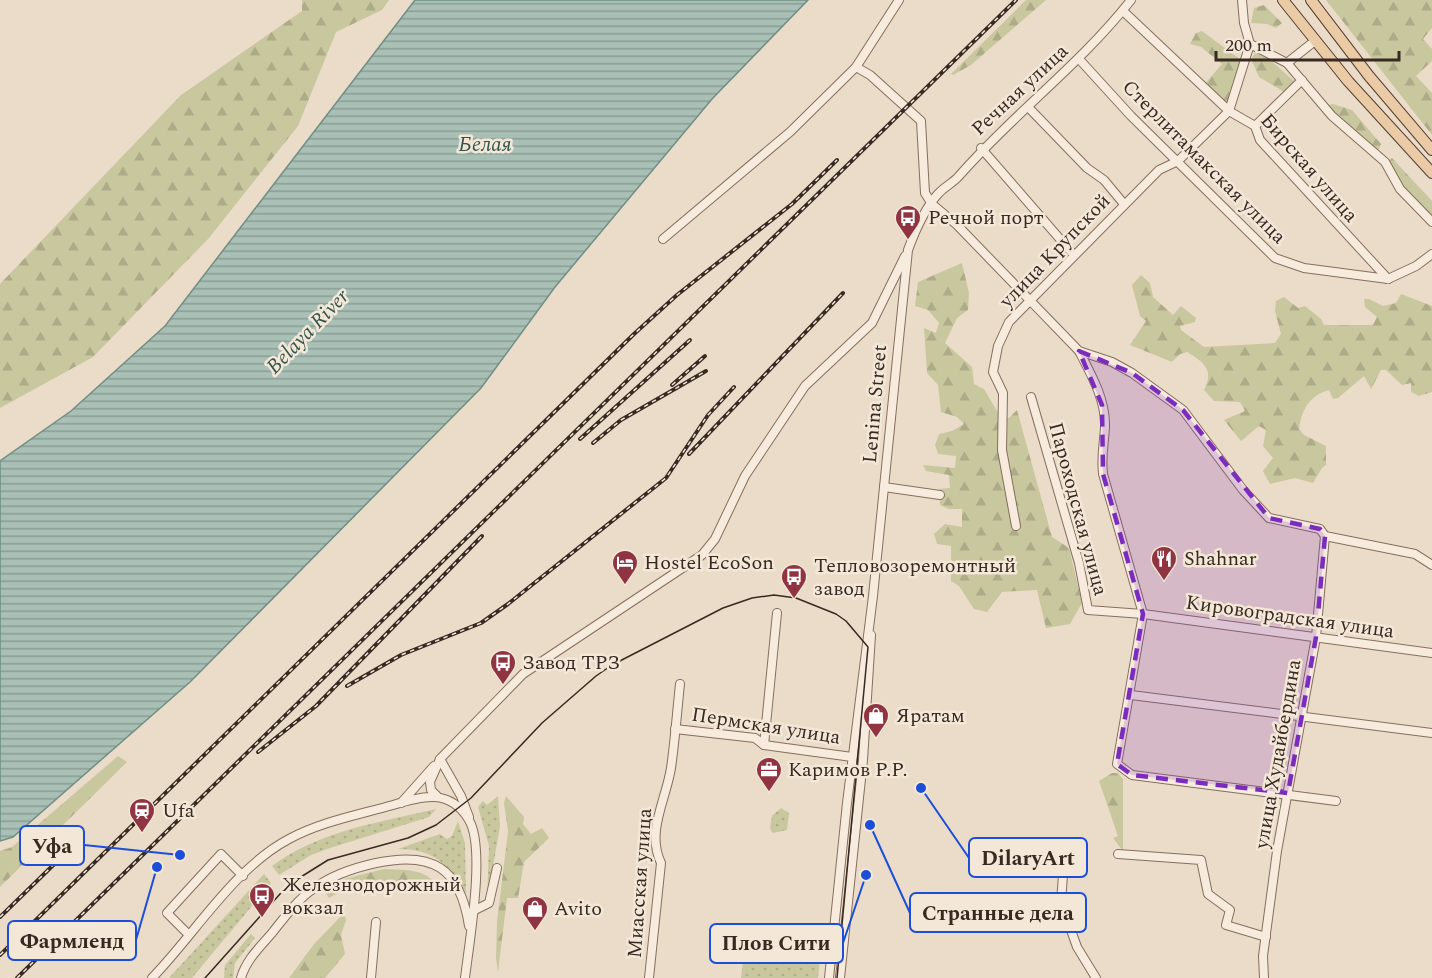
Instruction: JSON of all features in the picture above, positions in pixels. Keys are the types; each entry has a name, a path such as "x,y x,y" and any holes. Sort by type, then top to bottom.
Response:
{"main road":[{"path":"1283,0 1348,81 1432,173"},
{"path":"1311,0 1369,76 1432,150"}],"street":[{"path":"663,239 790,132 856,67 899,0"},
{"name":"Речная улица","path":"932,204 937,194 957,178 981,148 1079,58 1131,0"},
{"path":"1242,0 1244,23 1250,44 1287,63 1332,116 1384,162 1400,189 1432,222"},
{"name":"Бирская улица","path":"1123,11 1229,111 1256,126 1260,140 1388,279"},
{"path":"1287,63 1316,40"},
{"name":"улица Крупской","path":"1016,526 1002,450 1003,393 993,372 998,346 1009,322 1029,298 1159,170 1178,161 1229,111 1250,44"},
{"name":"Стерлитамакская улица","path":"1079,58 1131,116 1275,258 1304,268 1388,279"},
{"path":"856,67 870,75 921,121 925,193 932,204 957,225 1079,351 1095,380 1105,427 1101,452 1103,474 1143,614 1131,695 1117,764 1132,775 1288,793 1336,801"},
{"path":"1256,126 1302,80"},
{"path":"1028,107 1087,168 1104,180 1124,204"},
{"path":"981,148 1073,254"},
{"name":"Lenina Street","path":"829,978 852,757 888,488 908,250 921,219 932,204"},
{"path":"401,802 523,674 702,555 715,539 745,476 804,386 872,323 908,250"},
{"path":"1388,279 1416,266 1432,254"},
{"path":"1079,351 1112,362 1132,373 1183,411 1243,490 1269,518 1320,529 1325,536 1414,554 1432,565"},
{"name":"Пароходская улица","path":"1031,397 1079,563 1088,610 1143,614"},
{"path":"888,488 940,495"},
{"name":"улица Худайбердина","path":"1263,978 1266,937 1288,793 1316,637 1325,536"},
{"path":"764,745 777,613"},
{"name":"Lenina Street","path":"840,978 863,760 871,663 871,614"},
{"name":"Кировоградская улица","path":"1143,614 1432,653"},
{"name":"Миасская улица","path":"649,978 661,863 655,851 655,843 659,813 670,774 680,684"},
{"path":"1131,695 1432,733"},
{"name":"Пермская улица","path":"675,729 755,738 764,745 852,757"},
{"path":"440,759 461,796 470,821 476,862 465,978"},
{"path":"440,759 430,782 431,790 437,796 452,802 470,821"},
{"path":"152,978 198,921 243,876 288,839 316,827 401,802 437,796"},
{"path":"1059,847 1063,875 1061,902 1077,947 1096,978"},
{"path":"189,935 167,913 221,854 243,876"},
{"path":"1118,854 1201,860 1208,894 1230,910 1226,925 1266,937"},
{"path":"241,978 247,963 310,891 341,872 400,858 426,860 445,872 464,904 470,936"},
{"path":"473,911 489,903 497,867"},
{"path":"371,978 376,922"}],"highlighted area":[{"path":"1079,351 1132,373 1183,410 1269,518 1320,529 1325,536 1316,637 1288,793 1132,775 1117,764 1143,614 1103,474 1102,405"}],"green space":[{"path":"302,0 389,0 382,10 336,32 298,126 209,238 93,357 0,408 0,284 181,95 302,11"},
{"path":"1026,0 1046,0 971,65 951,74"},
{"path":"1326,0 1432,0 1432,28 1423,39 1432,49 1432,61 1416,76 1432,93 1432,135"},
{"path":"1264,5 1282,23 1276,28 1267,24 1251,23 1254,8"},
{"path":"1202,31 1241,60 1228,108 1204,85 1222,64 1201,47 1190,44 1196,33"},
{"path":"1255,53 1269,59 1294,81 1284,92 1259,77 1251,59"},
{"path":"1333,104 1352,110 1381,144 1379,149 1376,150 1334,113 1329,105"},
{"path":"1392,158 1432,201 1432,217 1404,187 1388,162"},
{"path":"962,263 969,293 968,310 957,318 945,343 972,367 974,384 984,389 1000,416 1009,418 1017,410 1052,537 1069,548 1082,603 1070,624 1046,628 1037,590 1002,592 987,612 974,609 959,586 951,581 951,546 937,544 934,534 945,524 962,527 962,509 949,509 940,505 939,489 950,488 949,475 926,471 923,465 955,468 956,456 938,454 935,445 939,434 952,431 964,424 957,417 941,412 938,385 927,373 924,328 936,333 939,323 928,310 915,306 918,282"},
{"path":"1141,275 1150,283 1153,297 1173,315 1181,306 1196,318 1195,322 1180,326 1181,330 1204,347 1275,343 1281,334 1275,311 1276,301 1284,297 1298,308 1305,306 1321,319 1324,325 1373,325 1377,317 1365,307 1364,299 1383,306 1396,303 1401,294 1432,306 1432,392 1419,396 1411,392 1411,383 1402,385 1386,370 1381,370 1371,389 1364,376 1338,398 1333,399 1329,390 1316,396 1305,409 1299,429 1304,435 1326,446 1326,465 1313,483 1295,478 1270,484 1263,471 1273,458 1263,446 1266,430 1259,426 1241,441 1224,420 1245,411 1240,402 1214,401 1204,390 1208,372 1199,360 1187,352 1180,354 1172,362 1130,345 1146,321 1140,316 1132,285"},
{"path":"118,756 127,762 0,887 0,851 12,847"},
{"path":"1112,773 1118,773 1123,779 1123,851 1113,838 1118,836 1099,781"},
{"path":"498,796 500,826 487,901 489,846 478,807 483,801 487,805"},
{"path":"506,796 524,817 523,824 531,834 542,828 549,838 524,862 518,898 507,898 498,972 497,922 508,831 504,803"},
{"path":"781,808 789,813 787,830 773,833 770,828 772,816"},
{"path":"436,809 429,817 311,855 279,875 272,866 310,844 330,836"},
{"path":"458,821 465,843 466,893 453,874 439,860 421,852 398,849 440,834 447,839 452,836"},
{"path":"384,869 419,872 435,883 433,891 406,884 380,882 354,886 329,898 325,892 344,879"},
{"path":"264,874 271,883 192,978 169,978"},
{"path":"344,913 346,920 341,935 345,954 325,978 289,978 314,944"},
{"path":"251,934 255,938 235,963 233,978 224,978 225,965"},
{"path":"746,934 822,941 818,978 741,978"}],"water":[{"name":"Белая","path":"415,0 808,0 712,99 555,287 481,388 190,682 13,837 0,841 0,461 71,411 165,326"}],"tram line":[{"path":"205,978 288,885 328,860 408,838 436,825 471,798 542,723 612,665 723,608 752,598 774,595 796,598 836,614 846,621 868,647 837,978"}],"railway":[{"path":"17,978 1016,0"},
{"path":"0,955 634,334 677,295 792,204 837,160"},
{"path":"689,454 843,293"},
{"path":"580,439 690,340"},
{"path":"672,385 705,356"},
{"path":"593,443 621,420 706,371"},
{"path":"347,686 401,655 481,623 508,604 666,478 708,415 734,387"},
{"path":"258,752 316,706 482,536"},
{"path":"0,917 82,837"}],"place":[{"name":"Речной порт","path":"908,241"},
{"name":"Shahnar","path":"1164,582"},
{"name":"Hostel EcoSon","path":"625,586"},
{"name":"Тепловозоремонтный завод","path":"794,600"},
{"name":"Завод ТРЗ","path":"503,686"},
{"name":"Яратам","path":"876,739"},
{"name":"DilaryArt","path":"921,788"},
{"name":"Каримов Р.Р.","path":"769,793"},
{"name":"Странные дела","path":"870,825"},
{"name":"Ufa","path":"142,834"},
{"name":"Уфа","path":"180,855"},
{"name":"Фармленд","path":"157,867"},
{"name":"Плов Сити","path":"866,875"},
{"name":"Железнодорожный вокзал","path":"262,919"},
{"name":"Avito","path":"535,932"}],"water label":[{"name":"Belaya River","path":"308,332"}]}
